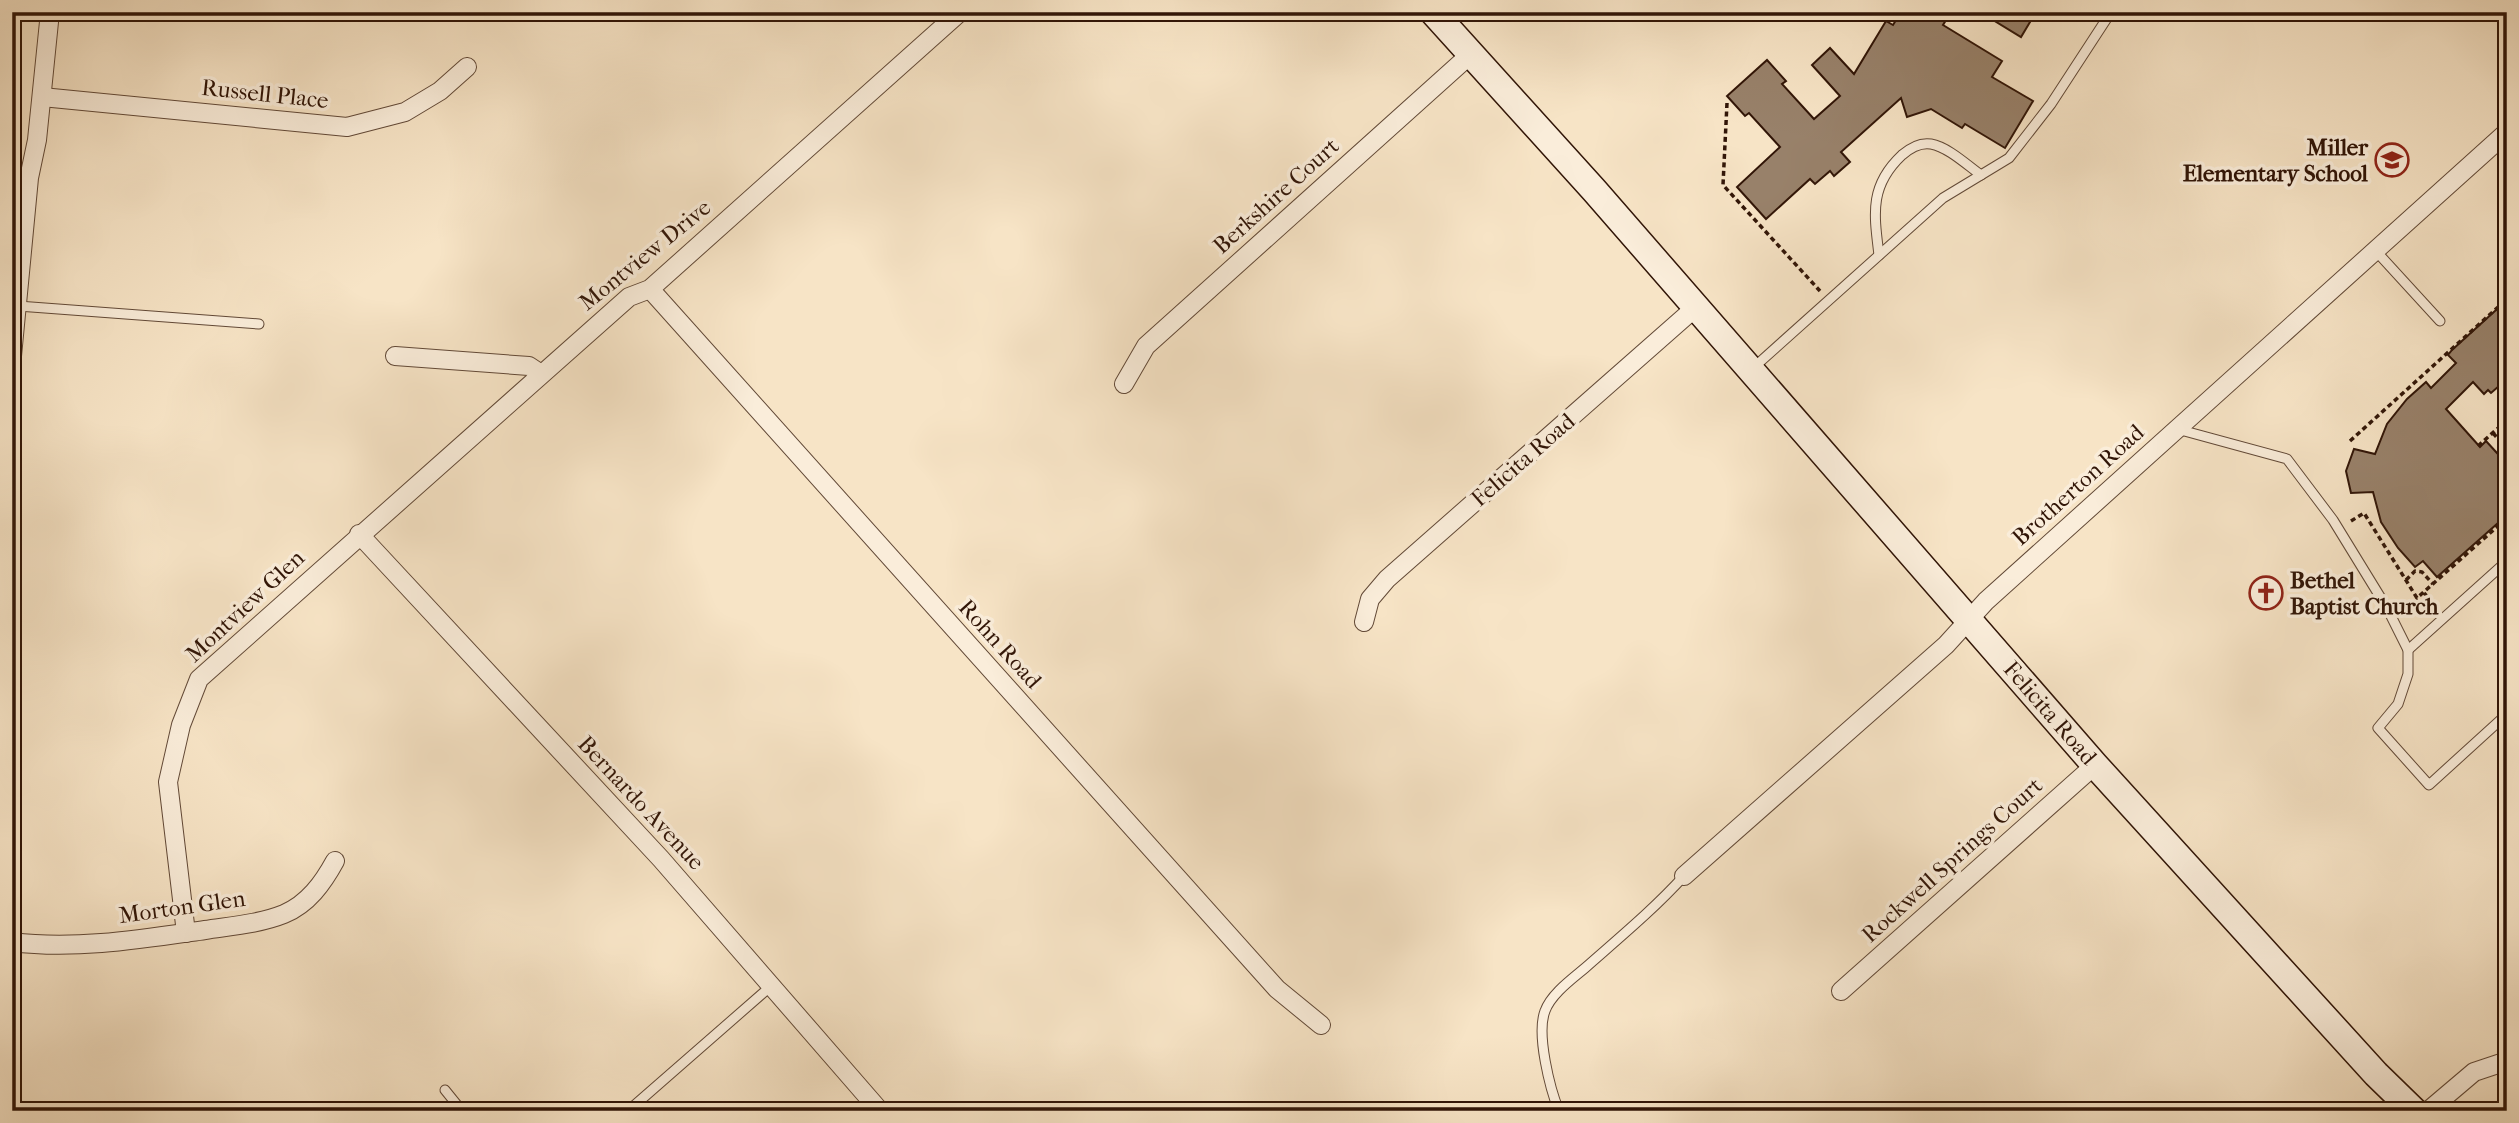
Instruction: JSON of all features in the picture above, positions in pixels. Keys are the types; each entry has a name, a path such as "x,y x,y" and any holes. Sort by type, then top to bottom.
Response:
{"main road":[{"name":"Felicita Road","path":"1433,12 1696,307 2095,765 2376,1074 2414,1111"}],"street":[{"path":"12,356 29,178 37,140 50,12"},
{"name":"Montview Drive","path":"359,534 629,297 650,289 960,12"},
{"name":"Berkshire Court","path":"1124,384 1146,346 1472,53"},
{"name":"Russell Place","path":"42,97 346,127 405,112 440,91 467,67"},
{"name":"Brotherton Road","path":"1684,876 1946,645 1986,601 2507,132"},
{"name":"Rohn Road","path":"650,289 1277,989 1321,1025"},
{"name":"Felicita Road","path":"1364,622 1370,600 1387,579 1696,307"},
{"path":"395,356 530,366 541,374"},
{"name":"Montview Glen","path":"186,933 168,782 181,725 199,678 359,534"},
{"name":"Bernardo Avenue","path":"359,534 661,859 880,1111"},
{"name":"Rockwell Springs Court","path":"1841,991 2095,765"},
{"name":"Morton Glen","path":"12,942 85,944 143,939 245,924 285,914 305,901 324,881 335,861"},
{"path":"2428,1111 2474,1072 2507,1060"}],"lane":[{"path":"1751,371 1943,198 2009,158 2026,138 2111,12"},
{"path":"1879,255 1874,210 1878,190 1890,168 1910,148 1931,144 1948,151 1981,175"},
{"path":"2375,250 2440,321"},
{"path":"18,306 259,324"},
{"path":"2177,429 2287,459 2333,520 2361,563 2408,650 2408,674 2398,704 2378,728 2429,785 2507,714"},
{"path":"2408,650 2507,561"},
{"path":"1559,1111 1546,1064 1542,1024 1546,1008 1564,986 1665,897 1684,876"},
{"path":"628,1111 771,986"},
{"path":"444,1090 462,1111"}],"path":[{"path":"1727,103 1723,185 1828,301"},
{"path":"2350,441 2507,299"},
{"path":"2479,446 2506,421"},
{"path":"2493,433 2507,449"},
{"path":"2345,516 2349,522 2364,513 2417,598 2507,518"},
{"path":"2406,580 2415,571 2421,572 2433,584"},
{"path":"2423,592 2437,607"}],"building":[{"path":"1901,12 1951,12 1943,25 2002,61 1992,77 2033,101 2005,148 1965,124 1962,128 1931,109 1907,117 1901,98 1841,152 1850,162 1834,176 1830,171 1815,184 1810,179 1766,219 1737,187 1780,147 1749,113 1745,116 1727,96 1767,60 1786,81 1782,84 1814,119 1840,96 1812,65 1830,48 1854,74 1886,21 1893,25"},
{"path":"1980,12 2036,12 2021,37"},
{"path":"2507,300 2507,379 2491,393 2488,390 2484,394 2473,382 2446,409 2480,447 2486,441 2507,464 2507,515 2437,577 2423,561 2415,567 2398,548 2381,522 2373,492 2351,493 2346,471 2354,449 2375,454 2387,424 2407,399 2426,382 2431,388 2456,363 2448,355 2452,350"}],"place":[{"name":"Miller Elementary School","path":"2392,160"},
{"name":"Bethel Baptist Church","path":"2266,593"}]}
